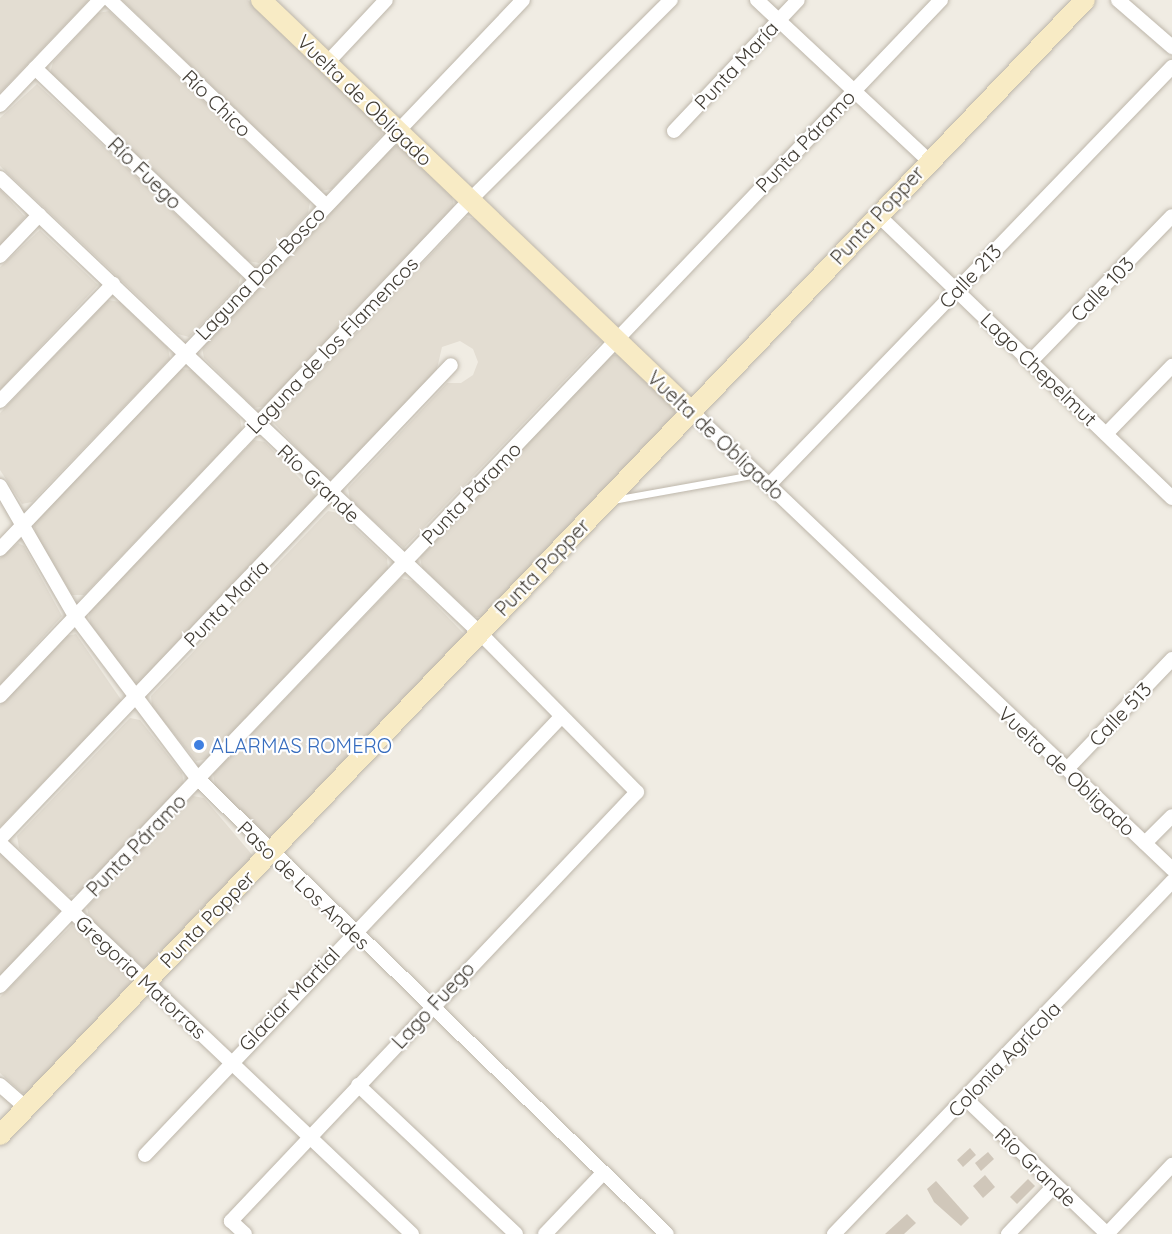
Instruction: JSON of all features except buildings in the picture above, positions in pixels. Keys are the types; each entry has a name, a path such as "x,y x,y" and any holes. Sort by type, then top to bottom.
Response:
{"street":[{"path":"0,105 100,0"},
{"name":"Río Chico","path":"110,0 325,205"},
{"name":"Vuelta de Obligado","path":"261,0 1172,870"},
{"path":"327,63 386,0"},
{"name":"Laguna Don Bosco","path":"0,549 255,278 523,0"},
{"name":"Laguna de los Flamencos","path":"0,696 469,201 671,0"},
{"path":"757,0 928,160"},
{"name":"Punta María","path":"674,131 798,0"},
{"name":"Punta Páramo","path":"0,986 941,0"},
{"name":"Punta Popper","path":"0,1135 928,160 1085,0"},
{"path":"1118,0 1172,47"},
{"name":"Calle 213","path":"769,484 1172,67"},
{"name":"Río Fuego","path":"35,68 255,278"},
{"name":"Río Grande","path":"0,178 185,352 330,494 479,632 637,792"},
{"path":"0,256 39,215"},
{"name":"Lago Chepelmut","path":"878,215 1172,498"},
{"name":"Calle 103","path":"1031,361 1172,216"},
{"path":"0,401 113,284"},
{"name":"Punta María","path":"0,841 451,365"},
{"path":"1106,434 1172,366"},
{"name":"Paso de Los Andes","path":"0,486 75,616 198,779 352,934 431,1006 667,1234"},
{"name":"Calle 513","path":"1067,770 1172,659"},
{"name":"Glaciar Martial","path":"145,1155 230,1061 561,717"},
{"name":"Lago Fuego","path":"245,1234 231,1221 431,1006 637,792"},
{"path":"1145,843 1172,816"},
{"name":"Gregoria Matorras","path":"0,841 412,1234"},
{"name":"Colonia Agrícola","path":"834,1234 967,1100 1172,881"},
{"path":"0,1085 26,1108"},
{"path":"357,1085 516,1234"},
{"name":"Río Grande","path":"967,1100 1054,1186 1107,1234"},
{"path":"1107,1234 1172,1165"},
{"path":"545,1234 603,1173"},
{"path":"1008,1234 1054,1186"}],"lane":[{"path":"603,502 758,474"}],"shaded area":[{"path":"0,0 89,0 0,93"},
{"path":"122,0 248,0 380,124 382,135 332,189 321,191"},
{"path":"109,11 310,202 308,213 259,263 248,261 50,73 53,62 98,13"},
{"path":"37,84 241,275 238,286 189,337 178,334 0,166 0,118"},
{"path":"393,146 401,146 452,195 454,207 266,406 254,408 204,358 202,347"},
{"path":"0,189 25,217 0,247"},
{"path":"466,217 477,219 602,341 404,548 350,500 348,488 447,383 461,383 473,375 478,362 473,349 460,341 442,347 436,373 335,479 324,477 273,422"},
{"path":"40,230 98,285 0,390 0,267"},
{"path":"108,300 120,302 168,348 170,359 32,502 22,504 0,470 0,413"},
{"path":"611,355 619,355 675,409 675,417 483,617 475,617 422,568 420,557"},
{"path":"181,369 192,370 240,418 242,430 84,595 72,595 35,533 34,522"},
{"path":"254,440 265,442 317,497 141,683 134,683 90,624 89,612"},
{"path":"328,511 339,513 387,558 388,569 207,759 196,761 152,707 151,696"},
{"path":"18,543 24,546 62,616 0,685 0,558"},
{"path":"401,578 413,581 465,635 276,837 262,837 215,786 213,774"},
{"path":"76,634 122,701 0,827 0,705 66,636"},
{"path":"130,718 140,720 182,773 184,784 80,893 68,896 19,848 17,836"},
{"path":"193,796 204,798 254,857 149,967 141,967 89,918 87,907"},
{"path":"0,852 60,911 0,977"},
{"path":"72,925 133,981 30,1093 22,1093 0,1073 0,997"}],"place":[{"name":"ALARMAS ROMERO","path":"199,745"}]}
